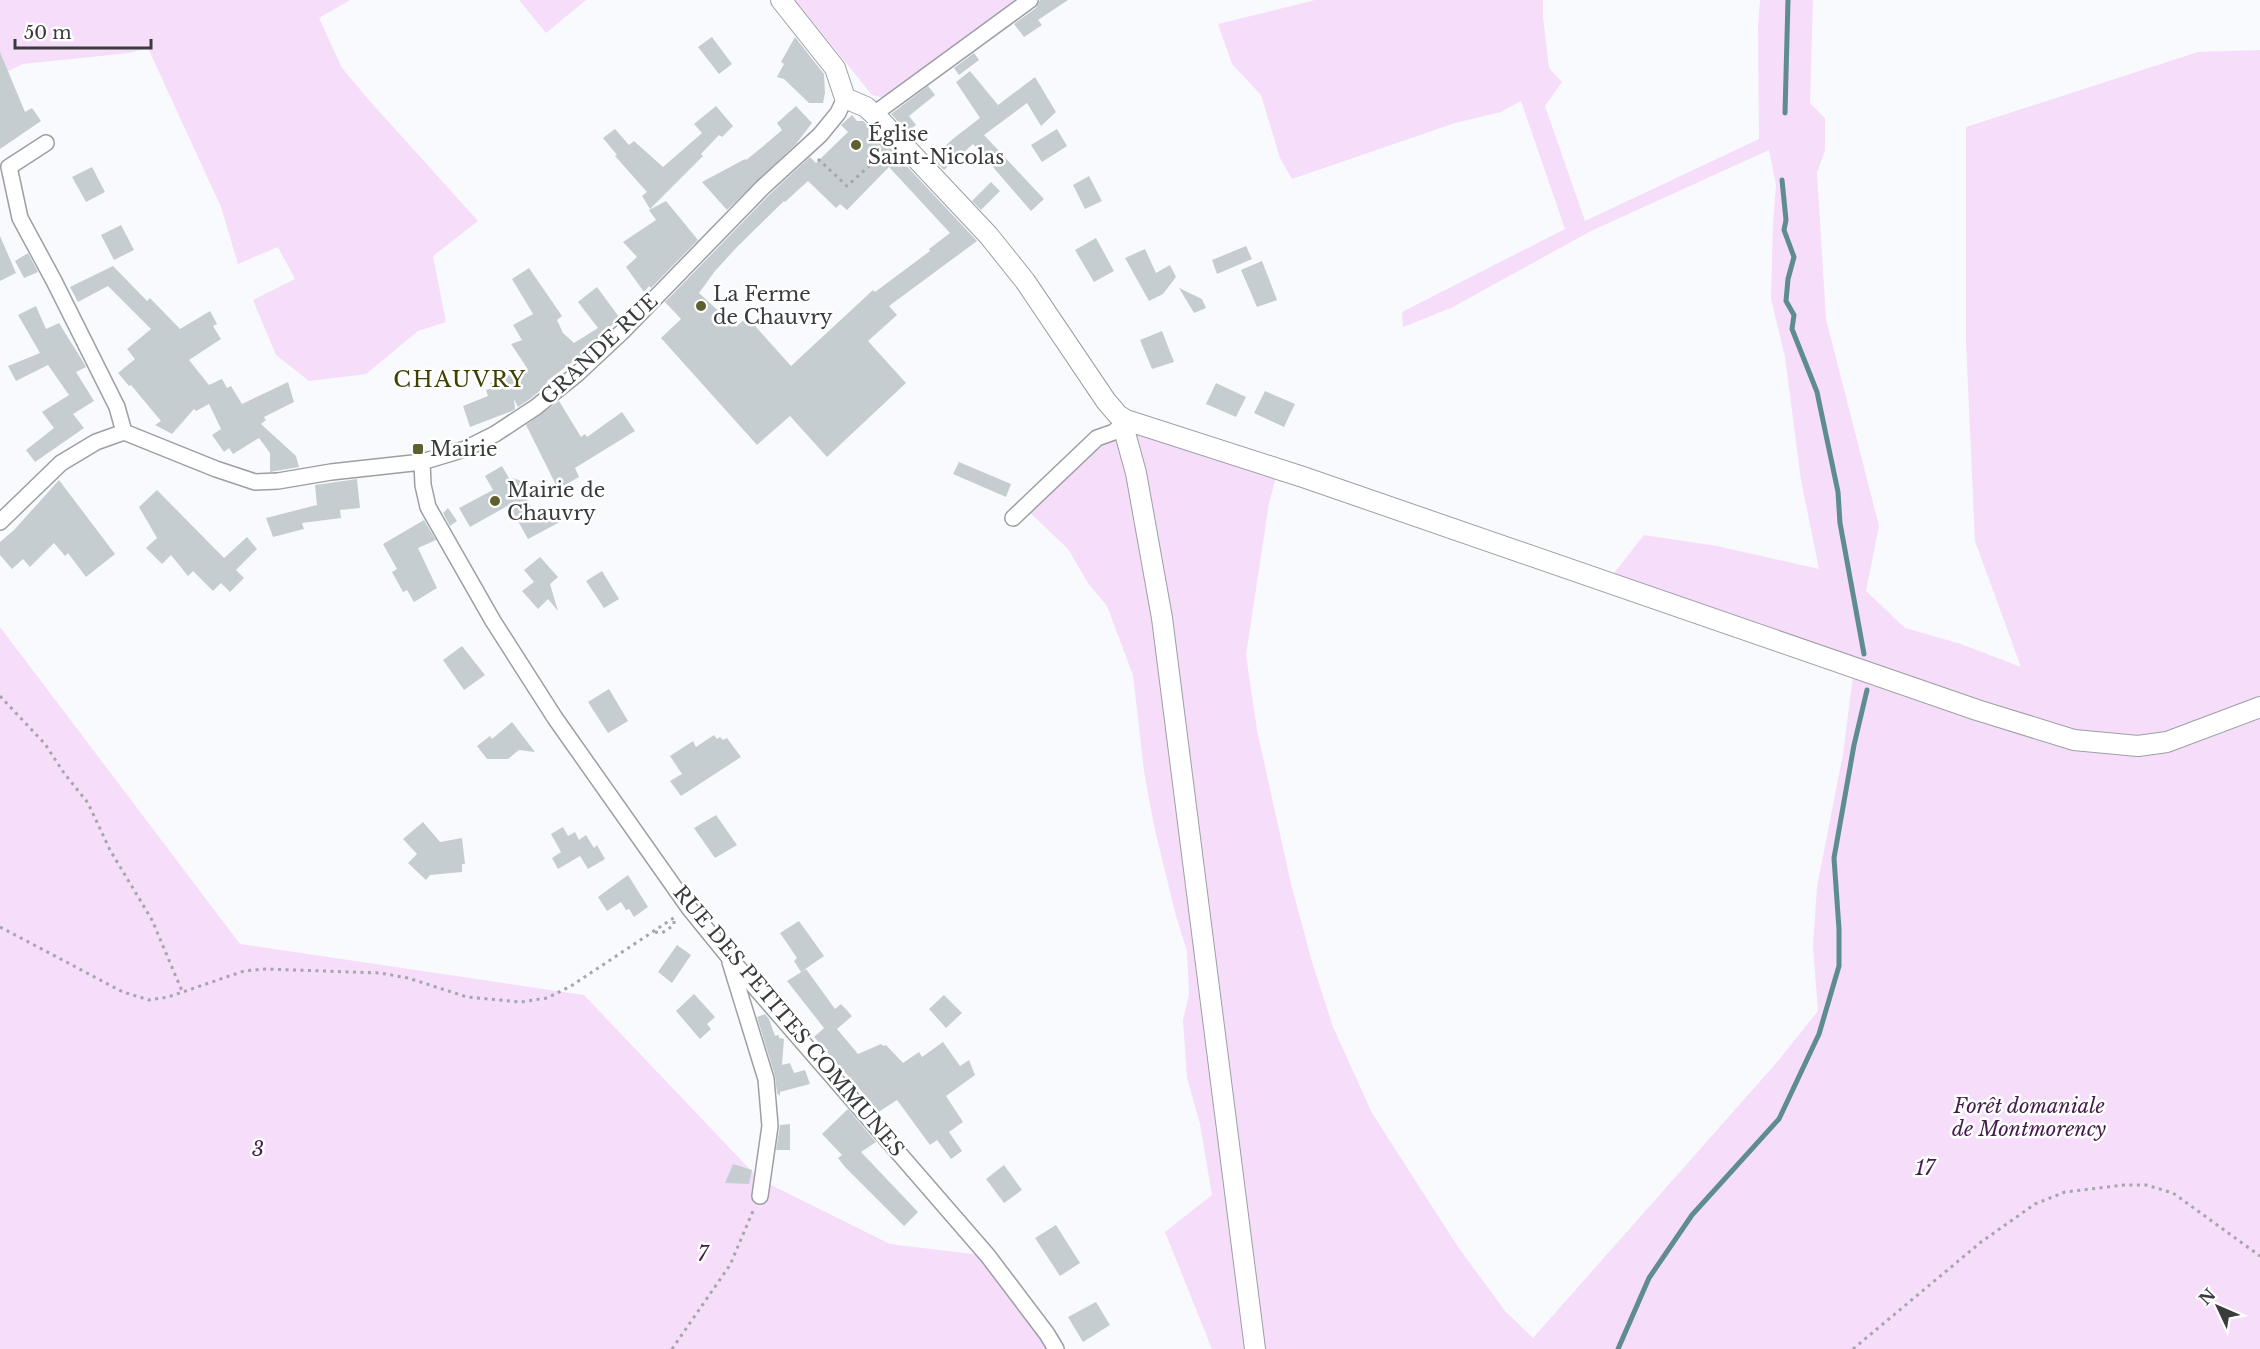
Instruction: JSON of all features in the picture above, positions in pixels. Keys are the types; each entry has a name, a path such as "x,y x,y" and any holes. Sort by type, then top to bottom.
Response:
{"street":[{"path":"781,0 835,68 846,98 866,107 874,114 989,236 1025,281 1106,400 1118,415 1126,420 1303,477 1977,710 2074,740 2138,746 2167,741 2260,707"},
{"path":"874,114 1030,0"},
{"name":"GRANDE RUE","path":"124,432 255,482 423,462 465,449 495,434 536,407 577,374 622,332 763,187 806,148 833,120 846,98"},
{"path":"0,522 61,463 96,442 124,432 117,407 20,218 9,167 46,143"},
{"path":"1013,518 1097,438 1114,432 1126,420"},
{"path":"1126,420 1125,433 1138,484 1162,618 1255,1349"},
{"name":"RUE DES PETITES COMMUNES","path":"423,462 423,485 428,507 493,621 555,718 689,908 988,1256 1056,1349"},
{"path":"728,956 766,1079 770,1126 760,1196"}],"path":[{"path":"806,148 847,186 898,140"},
{"path":"0,696 45,744 88,803 111,850 152,920 182,991"},
{"path":"0,927 123,992 149,1000 168,997 244,971 265,969 380,973 408,978 467,997 521,1002 547,998 571,986 689,908"},
{"path":"1853,1349 1981,1242 2035,1204 2065,1192 2124,1185 2146,1185 2173,1193 2260,1256"},
{"path":"672,1349 730,1265 760,1196"}],"green space":[{"path":"0,0 350,0 319,18 342,68 478,221 433,256 446,322 418,331 366,374 309,381 276,355 253,300 295,279 278,247 238,264 221,207 148,48 129,53 23,64 0,75"},
{"path":"519,0 586,0 546,33"},
{"path":"795,0 1030,0 893,100 872,95"},
{"name":"Forêt domaniale de Montmorency","path":"1315,0 1543,0 1549,68 1562,82 1545,106 1585,221 1759,139 1758,27 1760,0 1813,0 1810,103 1825,118 1825,150 1817,173 1826,319 1879,526 1866,591 1905,628 1961,644 2021,667 1975,541 1966,341 1966,127 2198,52 2260,50 2260,1349 1212,1349 1165,1232 1212,1195 1200,1124 1187,1078 1183,1020 1189,994 1187,951 1154,826 1144,771 1133,675 1107,606 1088,583 1068,549 1024,507 1121,421 1278,469 1269,503 1246,655 1257,730 1291,884 1312,962 1333,1027 1372,1113 1458,1247 1505,1311 1533,1338 1778,1061 1818,1011 1813,947 1817,887 1843,754 1854,668 1607,582 1644,535 1717,546 1819,569 1801,480 1785,357 1771,299 1776,185 1769,150 1591,231 1451,308 1403,327 1402,312 1565,229 1521,101 1501,112 1455,123 1292,179 1280,158 1261,95 1232,64 1218,24"},
{"name":"3","path":"0,627 240,944 584,995 759,1179 890,1244 988,1256 1056,1349 0,1349"}],"building":[{"path":"1040,0 1068,0 1038,20 1042,25 1024,37 1014,24 1036,8"},
{"path":"712,37 732,64 719,74 698,47"},
{"path":"795,37 824,74 823,103 809,103 784,79 777,77 784,64 781,62"},
{"path":"0,52 25,112 32,108 41,121 0,149"},
{"path":"974,53 979,60 959,75 954,68"},
{"path":"970,71 998,105 1035,77 1056,112 1041,126 1027,103 984,135 1044,199 1031,211 973,144 944,170 932,158 980,118 956,82"},
{"path":"928,86 935,95 909,116 916,125 908,132 891,114"},
{"path":"716,106 733,126 722,137 719,135 701,154 703,156 650,209 642,196 647,192 615,156 617,155 603,138 615,129 629,145 634,141 663,167 702,133 694,124"},
{"path":"796,106 812,123 796,144 727,210 702,182 746,160 761,148 782,130 777,123"},
{"path":"852,115 857,121 863,121 977,241 889,306 897,315 868,341 906,383 827,457 790,416 757,445 661,338 681,319 665,302 770,194 810,157 816,163 848,132 841,125","holes":["889,167 950,233 875,292 873,290 791,366 747,317 736,327 699,293 738,246 808,181 836,208 840,204 847,210"]},
{"path":"1057,129 1067,146 1042,162 1031,145"},
{"path":"92,167 105,192 86,202 72,177"},
{"path":"1089,176 1102,201 1085,209 1073,185"},
{"path":"991,182 1000,191 981,210 972,201"},
{"path":"666,201 698,240 651,288 649,286 644,292 626,267 637,257 623,242 656,220 649,210"},
{"path":"121,225 134,250 114,260 101,235"},
{"path":"0,236 16,273 0,281"},
{"path":"1096,238 1114,271 1094,282 1075,250"},
{"path":"1246,246 1252,259 1217,274 1212,260"},
{"path":"1145,249 1156,273 1170,265 1176,277 1163,294 1149,301 1125,258"},
{"path":"28,253 38,272 24,278 15,261"},
{"path":"1262,261 1277,300 1257,307 1241,270"},
{"path":"113,266 147,301 150,298 180,329 210,311 217,324 213,326 221,339 189,360 209,385 222,379 227,388 231,386 242,404 288,382 294,402 264,417 266,420 261,424 296,456 299,467 270,472 270,453 259,438 233,454 229,448 224,452 212,435 221,429 209,404 196,411 194,409 172,434 155,425 161,421 118,373 135,359 127,349 151,329 108,286 78,302 70,287"},
{"path":"529,268 562,316 557,320 563,333 574,343 598,328 578,302 597,287 619,317 592,347 547,381 548,384 530,399 518,407 514,399 515,409 512,411 470,427 463,406 488,396 486,390 492,388 490,383 527,368 511,344 522,340 513,325 533,314 512,279"},
{"path":"1179,288 1202,299 1206,308 1194,313"},
{"path":"36,306 46,329 59,323 82,360 86,367 76,372 94,401 73,414 84,428 35,462 26,450 54,428 42,412 69,395 48,365 16,381 8,366 40,353 18,315"},
{"path":"1162,331 1174,362 1152,369 1140,340"},
{"path":"1216,383 1246,397 1236,417 1206,404"},
{"path":"1265,391 1295,404 1284,427 1254,413"},
{"path":"559,401 581,437 585,434 587,437 622,412 635,431 575,468 579,477 558,489 526,425"},
{"path":"959,462 1011,484 1006,497 953,474"},
{"name":"Mairie de Chauvry","path":"502,466 510,480 513,478 529,484 524,492 537,519 550,511 560,522 528,539 509,505 470,527 459,508 493,490 485,476"},
{"path":"357,479 360,508 340,510 341,518 302,523 304,529 273,537 266,518 317,505 315,485"},
{"path":"59,480 115,554 86,577 68,553 65,556 54,543 30,567 23,559 12,569 0,555 0,542 14,530"},
{"path":"157,490 224,558 247,537 257,549 236,570 244,578 230,592 221,583 213,591 193,571 188,576 171,555 162,564 146,548 157,538 139,507"},
{"path":"448,508 457,521 450,526 443,513"},
{"path":"424,520 436,540 418,548 437,588 414,602 407,590 403,592 392,572 397,569 383,544"},
{"path":"540,557 558,577 550,584 558,611 548,599 538,609 522,591 534,582 524,570"},
{"path":"602,571 619,599 604,608 586,581"},
{"path":"462,646 485,675 464,690 443,660"},
{"path":"609,689 628,721 608,733 588,702"},
{"path":"512,722 535,752 519,750 508,759 487,759 477,746 490,736 492,739"},
{"path":"714,735 717,739 727,738 741,757 681,796 670,781 682,774 670,756 693,741 696,747"},
{"path":"716,815 737,845 715,858 694,828"},
{"path":"423,822 440,842 462,838 465,864 462,864 462,872 430,875 426,880 408,863 417,854 403,839"},
{"path":"563,827 568,836 575,832 579,840 586,835 594,848 597,845 605,859 588,869 580,856 558,869 552,858 561,852 551,834"},
{"path":"628,875 648,907 634,917 621,902 607,911 598,897"},
{"path":"799,921 824,956 801,972 794,961 797,958 780,933"},
{"path":"677,945 691,955 672,983 658,972"},
{"path":"806,969 835,1009 841,1004 852,1016 837,1029 858,1054 881,1044 886,1045 903,1063 919,1052 922,1057 943,1042 960,1066 969,1060 975,1075 946,1096 963,1122 949,1132 962,1151 951,1159 937,1140 930,1145 897,1100 877,1113 862,1096 864,1094 814,1037 824,1028 787,981"},
{"path":"694,994 715,1017 707,1024 711,1029 700,1039 676,1011"},
{"path":"944,995 962,1013 946,1028 929,1009"},
{"path":"765,1014 775,1036 779,1035 779,1038 784,1039 782,1065 790,1063 794,1073 805,1070 810,1084 780,1092 780,1096 777,1093 775,1076 757,1017"},
{"path":"848,1109 876,1142 861,1152 918,1212 904,1226 845,1167 838,1158 842,1155 822,1134"},
{"path":"790,1124 790,1150 776,1150 780,1125"},
{"path":"733,1164 752,1170 749,1184 725,1183"},
{"path":"1004,1165 1022,1190 1004,1203 986,1179"},
{"path":"1056,1225 1080,1263 1060,1276 1035,1238"},
{"path":"1096,1302 1110,1325 1083,1342 1068,1317"}],"waterway":[{"path":"1785,113 1788,0"},
{"path":"1782,180 1786,220 1784,230 1794,257 1788,279 1786,301 1794,315 1792,329 1817,392 1838,492 1840,523 1864,654"},
{"path":"1618,1349 1649,1278 1692,1215 1779,1119 1819,1034 1839,966 1834,858 1854,745 1867,690"}],"place":[{"name":"Église Saint-Nicolas","path":"856,145"},
{"name":"La Ferme de Chauvry","path":"701,306"},
{"name":"Mairie","path":"418,449"},
{"name":"Mairie de Chauvry","path":"495,501"}],"district":[{"name":"CHAUVRY","path":"460,379"}],"park label":[{"name":"17","path":"1925,1168"},
{"name":"7","path":"703,1254"}]}
